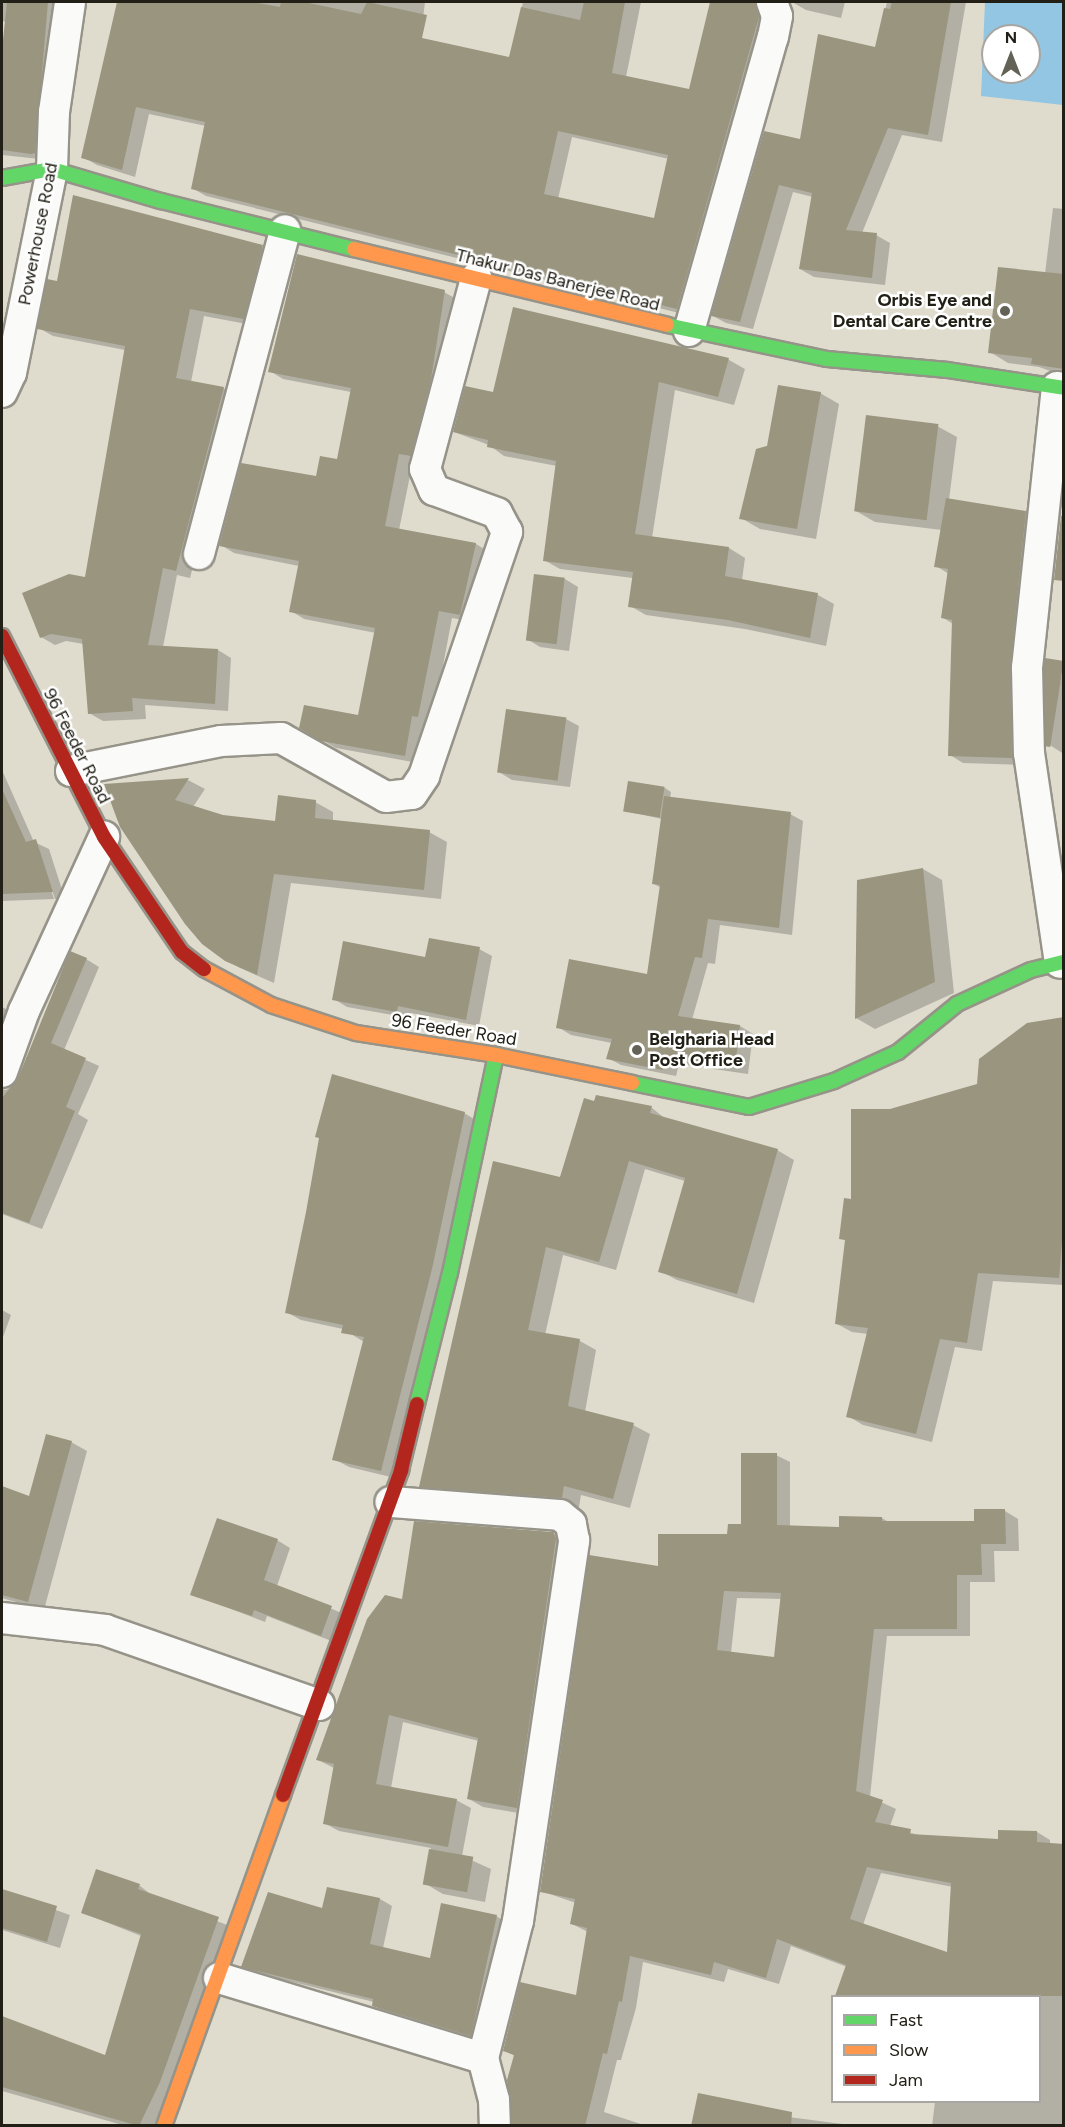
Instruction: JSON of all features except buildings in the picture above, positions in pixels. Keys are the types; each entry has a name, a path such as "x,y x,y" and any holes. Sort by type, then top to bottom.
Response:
{"street":[{"name":"Powerhouse Road","path":"2,392 11,373 52,169 54,112 70,2"},
{"path":"688,331 773,37 777,16 772,2"},
{"path":"2,178 52,169"},
{"name":"Thakur Das Banerjee Road","path":"52,169 161,201 688,331 827,359 947,370 1060,387"},
{"path":"199,554 285,230"},
{"path":"70,771 221,741 281,738 386,797 412,794 424,776 507,532 497,513 434,489 425,469 476,278"},
{"path":"1060,387 1027,668 1029,753 1062,962"},
{"name":"96 Feeder Road","path":"2,636 104,837 182,952 211,975 271,1005 356,1033 496,1055 748,1107 834,1081 898,1052 957,1004 1031,970 1062,962"},
{"path":"2,1072 24,1011 104,837"},
{"path":"164,2126 319,1705 390,1502 450,1273 496,1055"},
{"path":"390,1502 560,1515 571,1524 574,1540 518,1921 483,2058 494,2100 495,2126"},
{"path":"2,1618 105,1630 319,1705"},
{"path":"219,1978 483,2058"}],"water":[{"path":"985,2 1063,2 1063,105 981,96 982,84 1041,84 1041,24 984,24"}],"traffic: fast":[{"path":"2,178 52,169 161,201 354,249"},
{"path":"667,325 827,359 947,370 1064,388"},
{"path":"632,1083 749,1107 834,1081 898,1052 957,1004 1031,970 1064,962"},
{"path":"417,1404 450,1273 496,1055"}],"traffic: slow":[{"path":"354,249 667,325"},
{"path":"204,969 271,1005 356,1033 496,1055 632,1083"},
{"path":"164,2126 283,1795"}],"traffic: jam":[{"path":"2,636 104,837 182,952 204,969"},
{"path":"283,1795 401,1470 417,1404"}],"place":[{"name":"Orbis Eye and Dental Care Centre","path":"1005,311"},
{"name":"Belgharia Head Post Office","path":"637,1050"}]}
